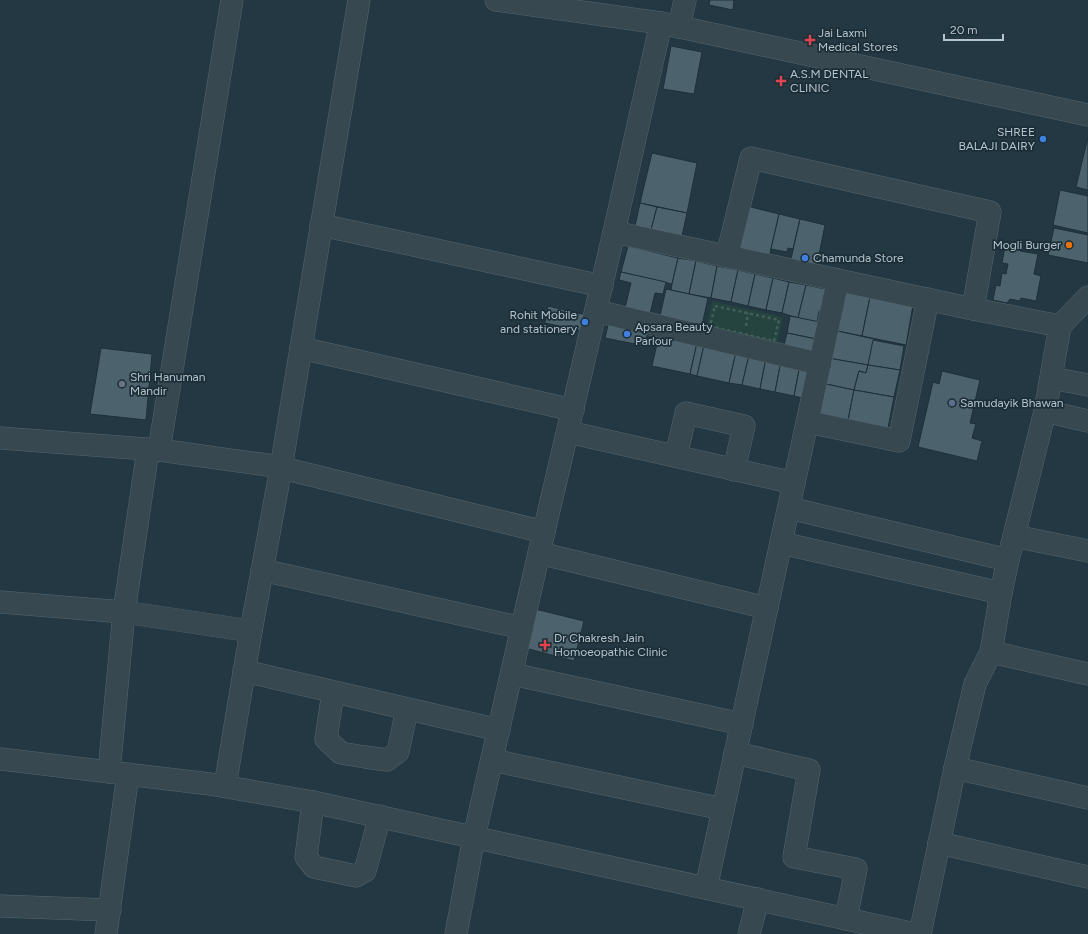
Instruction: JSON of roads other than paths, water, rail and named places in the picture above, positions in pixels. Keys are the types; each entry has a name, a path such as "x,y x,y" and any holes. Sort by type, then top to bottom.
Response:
{"street":[{"path":"106,934 110,910 119,773 124,612 232,0"},
{"path":"225,786 244,671 281,468 359,0"},
{"path":"496,0 517,1 670,25 1088,115"},
{"path":"456,934 474,837 614,232 670,25 685,0"},
{"path":"727,256 751,158 990,212 974,309"},
{"path":"321,225 602,286"},
{"path":"614,232 1060,326"},
{"path":"706,888 838,280"},
{"path":"920,934 955,768 975,684 991,652 1008,560 1045,412 1060,326 1088,297"},
{"path":"808,422 899,441 928,299"},
{"path":"596,312 820,364"},
{"path":"301,348 573,410"},
{"path":"1051,378 1088,385"},
{"path":"1045,412 1088,421"},
{"path":"676,456 686,413 744,426 734,470"},
{"path":"568,432 794,483"},
{"path":"0,438 153,450 281,468 544,532"},
{"path":"789,508 1008,560"},
{"path":"1014,536 1088,551"},
{"path":"781,543 1001,593"},
{"path":"539,553 767,608"},
{"path":"262,570 522,628"},
{"path":"0,602 124,612 251,632"},
{"path":"991,652 1088,674"},
{"path":"244,671 499,730"},
{"path":"512,674 742,724"},
{"path":"333,692 326,739 341,753 387,760 398,752 407,709"},
{"path":"735,753 809,770 794,857 856,869 855,925"},
{"path":"0,759 225,786 313,802 758,899 855,925 915,934"},
{"path":"492,760 723,809"},
{"path":"955,768 1088,798"},
{"path":"313,802 306,857 314,867 356,876 365,871 380,816"},
{"path":"939,843 1088,877"},
{"path":"750,934 758,899"},
{"path":"0,906 110,910"}],"place":[{"name":"Jai Laxmi Medical Stores","path":"810,40"},
{"name":"A.S.M DENTAL CLINIC","path":"781,81"},
{"name":"SHREE BALAJI DAIRY","path":"1043,139"},
{"name":"Mogli Burger","path":"1069,245"},
{"name":"Chamunda Store","path":"805,258"},
{"name":"Rohit Mobile and stationery","path":"585,322"},
{"name":"Apsara Beauty Parlour","path":"627,334"},
{"name":"Shri Hanuman Mandir","path":"122,384"},
{"name":"Samudayik Bhawan","path":"952,403"},
{"name":"Dr Chakresh Jain Homoeopathic Clinic","path":"545,645"}]}
